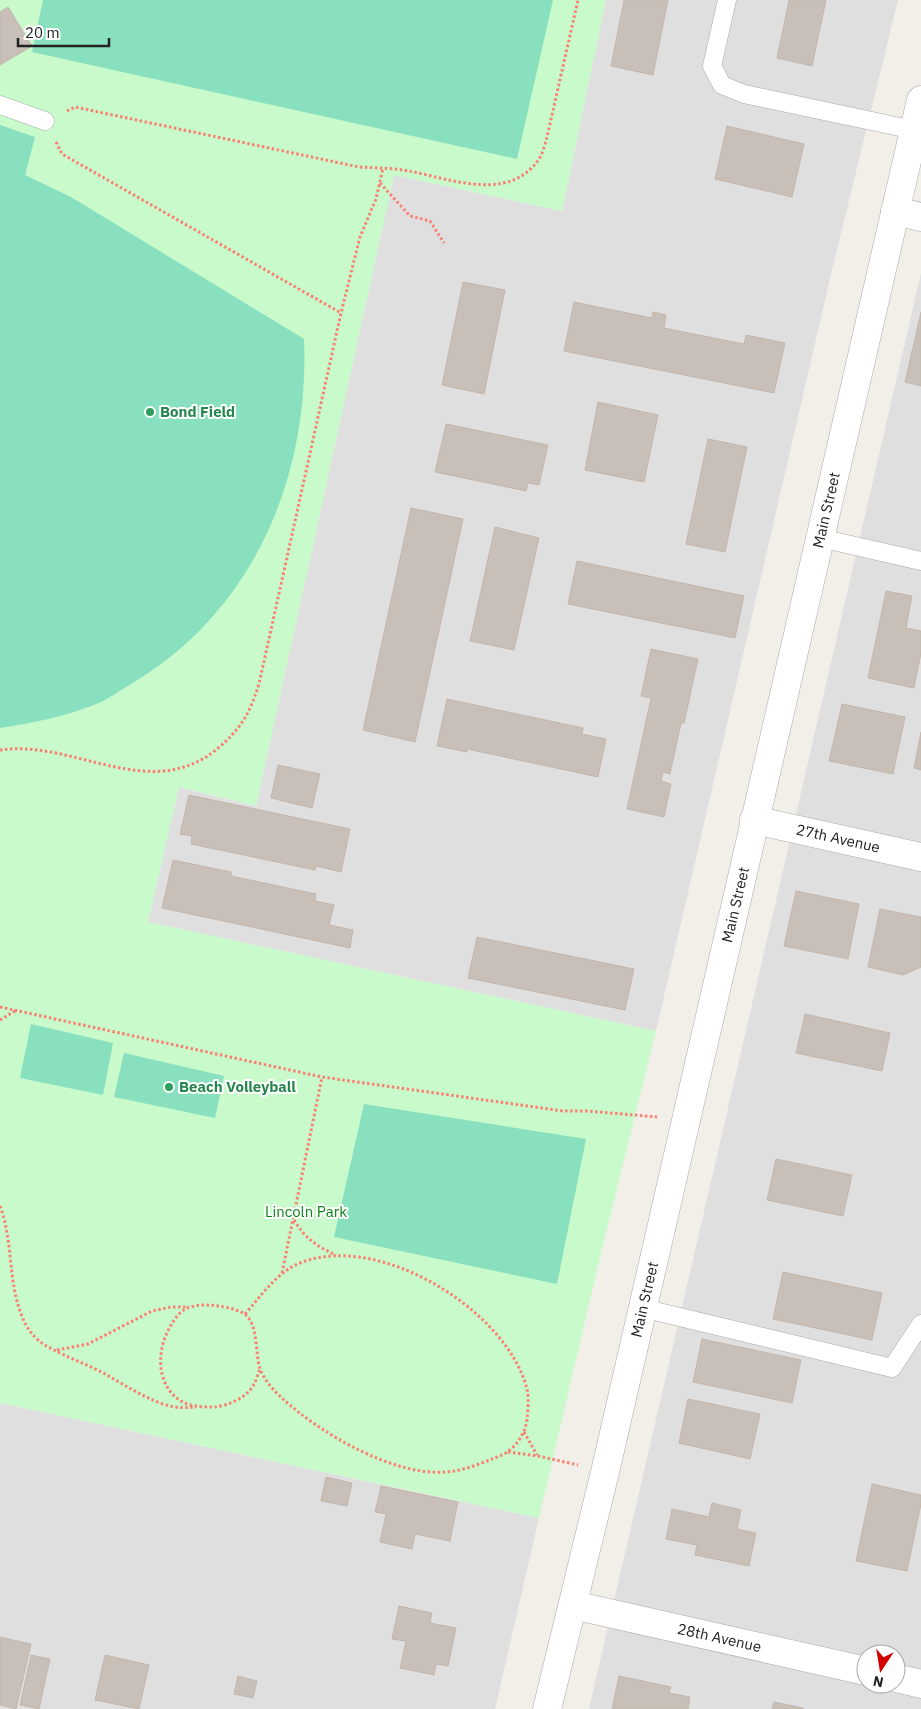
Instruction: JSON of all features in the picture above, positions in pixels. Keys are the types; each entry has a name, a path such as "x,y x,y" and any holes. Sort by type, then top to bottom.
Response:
{"street":[{"name":"Main Street","path":"547,1709 605,1472 921,100"},
{"path":"895,211 921,217"},
{"name":"27th Avenue","path":"754,820 921,857"},
{"name":"28th Avenue","path":"573,1605 856,1670"},
{"path":"906,1680 921,1684"}],"lane":[{"path":"727,0 712,66 722,85 744,94 914,130"},
{"path":"0,105 45,121"},
{"path":"820,538 921,561"},
{"path":"642,1308 892,1368 921,1324"}],"path":[{"path":"341,313 62,154 45,121 75,107 359,167 411,171 465,184 497,185 513,180 529,171 540,158 547,138 578,0"},
{"path":"0,750 31,750 134,771 163,772 187,766 206,758 227,741 244,721 253,706 259,684 341,313 360,237 376,199 383,168"},
{"path":"380,182 410,216 430,221 444,243"},
{"path":"0,1007 322,1077 563,1111 606,1112 685,1120"},
{"path":"0,1020 16,1010"},
{"path":"282,1273 322,1077"},
{"path":"0,1206 6,1227 16,1301 32,1334 43,1343 104,1373 134,1391 165,1404 185,1408 220,1407 246,1395 253,1387 260,1369"},
{"path":"293,1219 310,1241 336,1255"},
{"path":"0,1225 6,1227"},
{"path":"245,1314 266,1288 282,1273 299,1263 321,1256 336,1255 374,1260 409,1270 434,1283 464,1302 488,1325 506,1347 520,1372 527,1390 528,1409 524,1432 508,1452"},
{"path":"56,1350 88,1344 152,1311 171,1307 190,1307 206,1304 226,1307 245,1314 253,1327 260,1369 272,1388 293,1408 327,1431 360,1450 387,1462 409,1470 458,1471 508,1452 538,1456 605,1472"},
{"path":"190,1307 177,1315 163,1340 160,1352 161,1371 169,1389 181,1400 199,1407"},
{"path":"524,1432 538,1456"}],"shaded area":[{"path":"606,0 898,0 832,270 656,1031 148,922 179,787 256,806 394,175 562,211"},
{"path":"921,273 921,1709 589,1709"},
{"path":"0,1403 539,1518 495,1709 0,1709"}],"green space":[{"name":"Lincoln Park","path":"0,0 606,0 562,211 394,175 256,806 179,787 148,922 656,1031 596,1274 539,1518 0,1403"},
{"path":"43,0 553,0 517,159 32,52"},
{"name":"Bond Field","path":"0,125 35,137 25,175 71,197 304,339 303,390 297,441 284,490 266,536 241,580 210,619 174,654 131,684 103,701 87,708 38,721 0,728"},
{"path":"31,1024 113,1043 103,1095 20,1078"},
{"name":"Beach Volleyball","path":"124,1053 224,1076 215,1118 114,1097"},
{"path":"364,1104 586,1139 557,1284 334,1237"}],"building":[{"path":"624,0 668,0 653,75 611,66"},
{"path":"789,0 826,0 812,66 777,58"},
{"path":"8,7 32,46 0,65 0,12"},
{"path":"727,126 804,144 792,197 715,179"},
{"path":"463,282 505,290 484,394 442,385"},
{"path":"574,302 652,318 653,312 666,315 664,328 744,344 746,335 785,343 774,393 564,351"},
{"path":"921,312 921,386 905,382"},
{"path":"598,402 658,415 644,482 585,470"},
{"path":"446,424 548,445 539,485 528,483 526,491 435,472"},
{"path":"708,439 747,447 725,552 686,544"},
{"path":"411,508 463,519 415,742 363,730"},
{"path":"495,527 539,538 514,650 470,641"},
{"path":"577,561 744,596 735,638 568,604"},
{"path":"886,591 912,596 906,628 921,631 921,653 914,688 868,678"},
{"path":"651,649 698,659 684,723 681,723 670,774 663,772 661,781 671,784 664,817 627,809 651,698 641,696"},
{"path":"447,699 583,728 582,734 606,739 598,777 467,749 467,752 437,746"},
{"path":"842,704 905,717 893,774 829,761"},
{"path":"921,732 921,770 914,768"},
{"path":"278,765 320,774 312,808 271,798"},
{"path":"189,795 350,829 341,872 316,866 315,870 191,844 192,836 180,834"},
{"path":"173,860 231,872 231,876 316,894 315,901 334,905 329,925 353,930 350,948 162,908"},
{"path":"796,891 859,904 848,959 784,946"},
{"path":"880,909 921,917 921,967 903,975 868,967"},
{"path":"477,937 634,969 625,1010 468,978"},
{"path":"805,1014 890,1033 882,1071 796,1053"},
{"path":"776,1159 852,1175 843,1216 767,1200"},
{"path":"783,1272 882,1293 872,1340 773,1319"},
{"path":"702,1339 801,1360 792,1403 693,1382"},
{"path":"688,1399 760,1414 750,1459 679,1443"},
{"path":"326,1477 352,1483 347,1506 321,1501"},
{"path":"872,1484 921,1495 921,1504 907,1571 856,1561"},
{"path":"381,1486 458,1502 450,1541 415,1534 412,1549 380,1542 386,1514 375,1512"},
{"path":"712,1503 741,1510 737,1529 756,1533 749,1566 695,1555 697,1545 666,1539 672,1509 709,1517"},
{"path":"399,1606 432,1613 430,1623 456,1628 448,1666 436,1664 434,1675 400,1668 406,1641 392,1639"},
{"path":"0,1637 31,1644 16,1709 0,1705"},
{"path":"31,1655 50,1659 39,1709 20,1705"},
{"path":"105,1655 149,1665 139,1709 95,1700"},
{"path":"238,1676 257,1681 253,1698 234,1694"},
{"path":"619,1676 671,1687 669,1693 690,1697 688,1709 612,1709"},
{"path":"774,1702 803,1708 803,1709 772,1709"}],"place":[{"name":"Bond Field","path":"150,412"},
{"name":"Beach Volleyball","path":"169,1087"}]}
